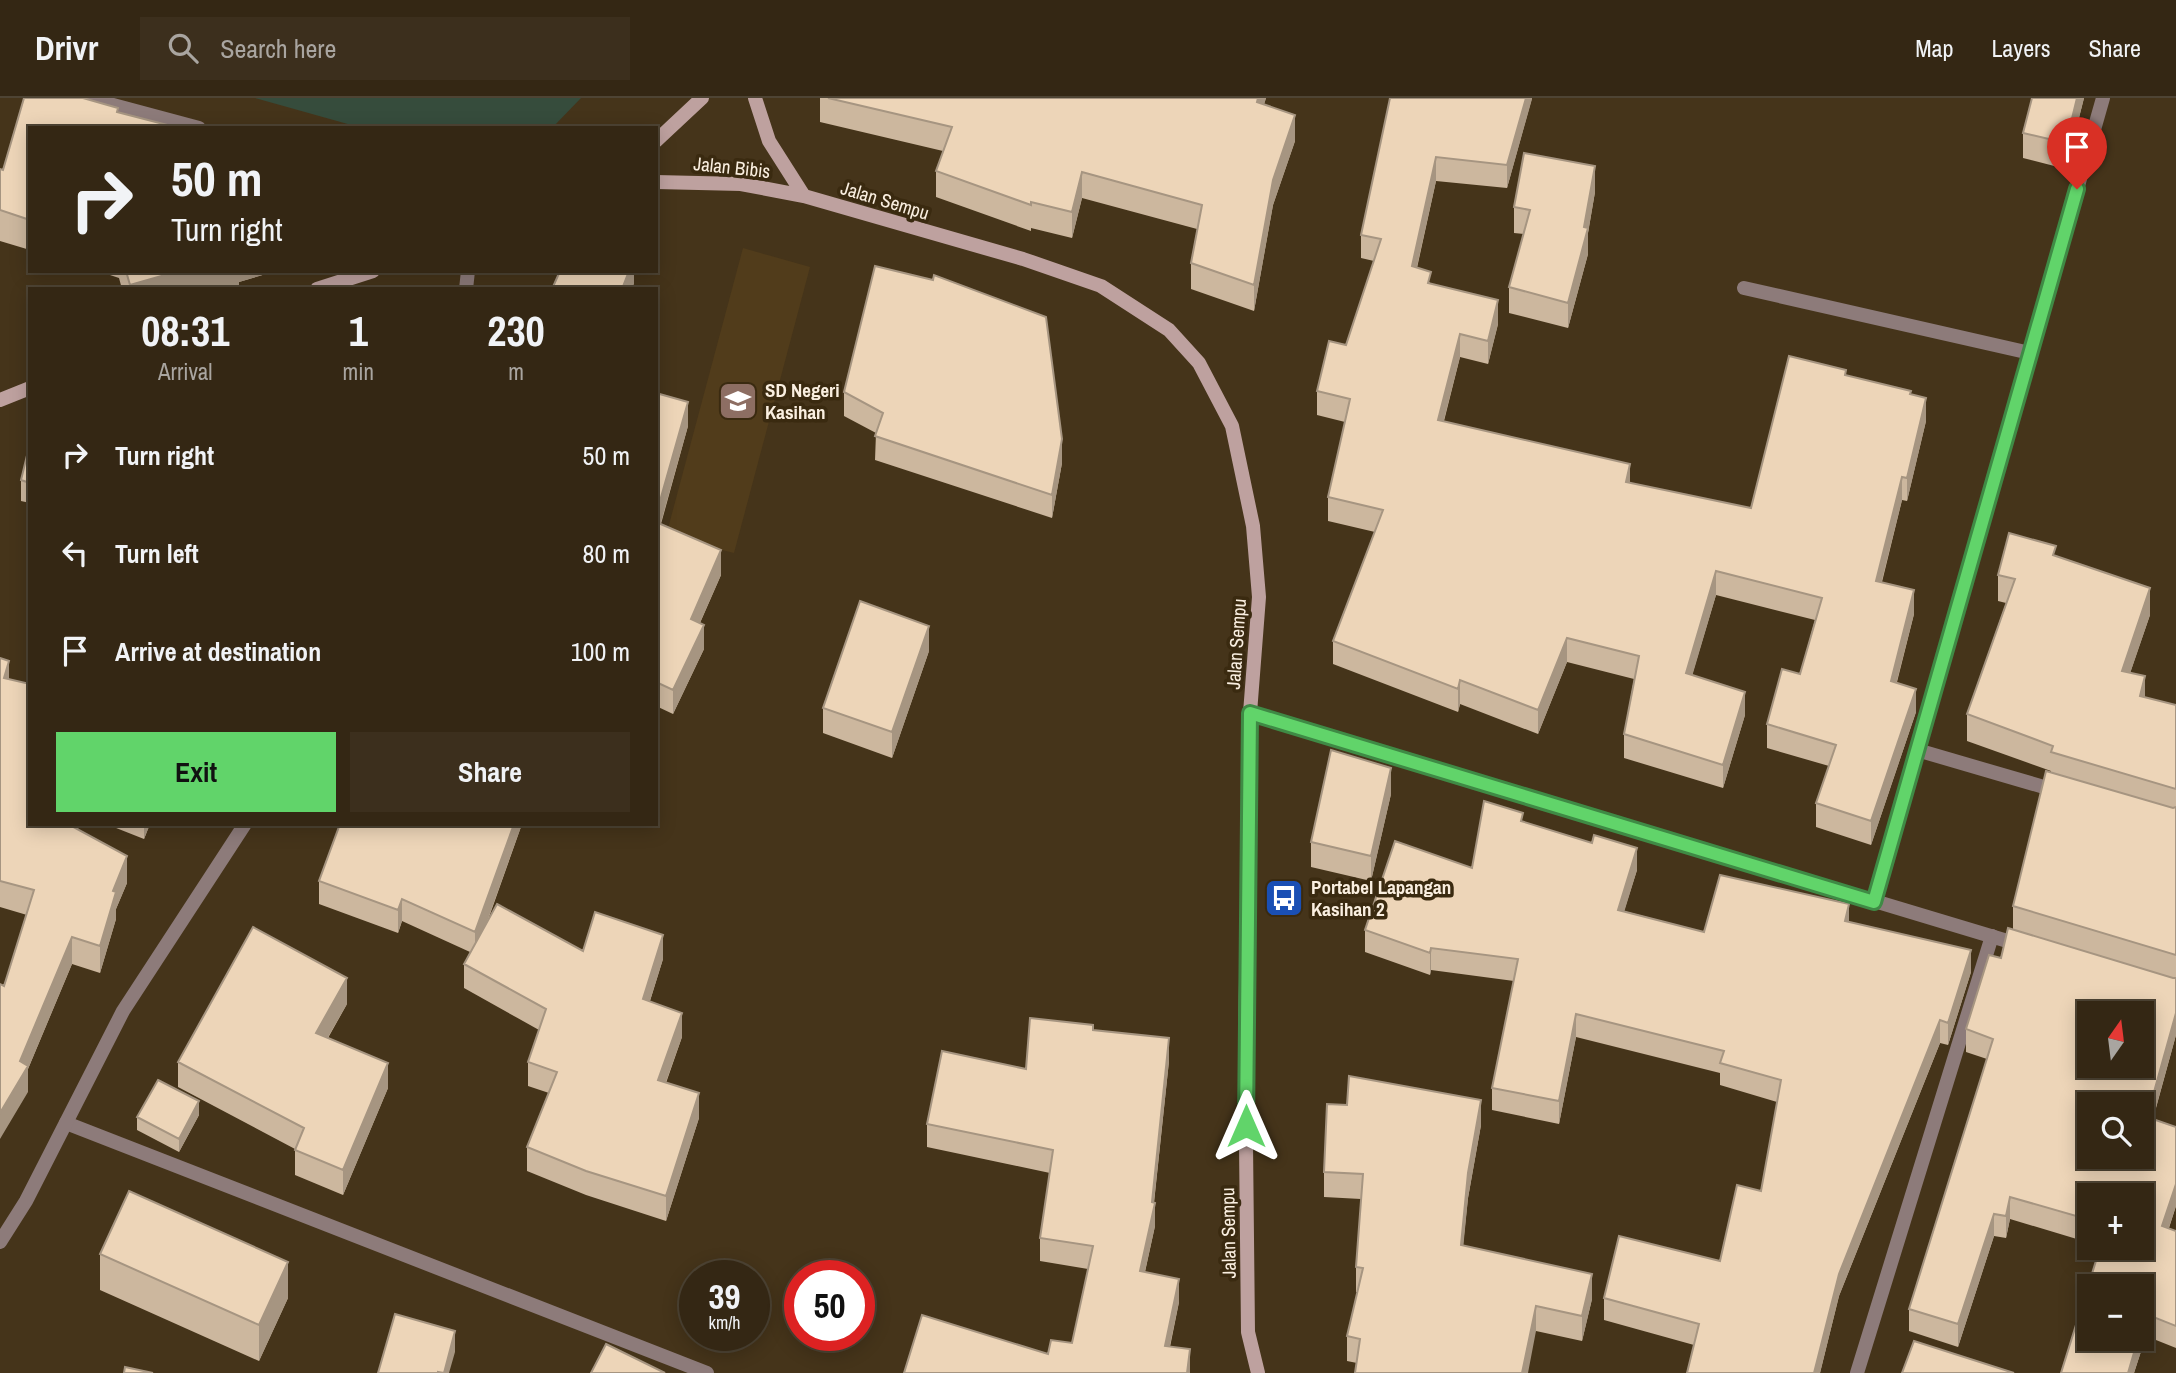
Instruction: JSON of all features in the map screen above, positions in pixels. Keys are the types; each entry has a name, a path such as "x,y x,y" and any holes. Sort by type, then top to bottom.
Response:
{"main road":[{"path":"658,139 702,98"},
{"path":"755,98 769,141 804,196"},
{"name":"Jalan Bibis","path":"658,182 741,184 804,196"},
{"name":"Jalan Sempu","path":"804,196 1023,259 1101,286 1169,330 1199,363 1232,426 1253,526 1259,597 1250,713 1245,1049 1248,1332 1258,1373"},
{"path":"323,287 367,273"},
{"path":"0,400 28,389"}],"street":[{"path":"87,98 192,126"},
{"path":"1874,902 2103,98"},
{"path":"1744,288 2031,353"},
{"path":"1250,713 2044,952"},
{"path":"1917,750 2073,795"},
{"path":"0,1242 26,1201 123,1011 244,826"},
{"path":"1857,1373 1992,936"},
{"path":"66,1123 707,1373"}],"shaded area":[{"name":"SD Negeri Kasihan","path":"743,248 810,267 734,553 666,536"}],"green space":[{"path":"255,98 581,98 554,126 355,126"}],"building":[{"path":"24,98 83,98 118,108 117,112 171,126 28,126 28,219 0,210 0,169 3,170"},
{"path":"828,98 1258,98 1257,102 1295,115 1273,180 1254,285 1191,263 1202,205 1082,172 1072,212 1031,202 1031,205 936,171 952,127"},
{"path":"1390,98 1526,98 1507,165 1436,157 1412,266 1431,272 1428,283 1498,300 1488,341 1460,334 1438,420 1630,464 1626,482 1751,508 1789,356 1846,370 1845,375 1911,391 1910,394 1926,398 1907,478 1902,477 1876,581 1914,590 1891,681 1916,689 1871,821 1816,803 1836,745 1767,724 1782,669 1800,674 1822,598 1716,571 1686,673 1745,692 1723,765 1624,734 1639,656 1567,638 1538,710 1460,680 1458,689 1333,641 1383,510 1328,497 1350,399 1317,391 1329,341 1346,345 1381,239 1361,235"},
{"path":"2032,98 2077,98 2066,143 2023,133"},
{"path":"1524,153 1595,166 1584,227 1588,228 1568,303 1509,287 1530,210 1514,207"},
{"path":"875,266 933,280 934,275 1046,317 1062,439 1052,495 875,436 883,413 844,392"},
{"path":"127,273 172,273 130,285"},
{"path":"559,273 628,273 623,287 553,287"},
{"path":"658,394 688,402 658,508"},
{"path":"28,451 28,482 21,480"},
{"path":"658,523 721,550 691,619 704,625 673,690 658,683"},
{"path":"2009,533 2056,546 2053,555 2150,588 2122,671 2145,676 2140,696 2176,705 2176,789 2051,752 2053,746 1967,714 2015,579 1998,575"},
{"path":"860,601 929,626 892,732 823,708"},
{"path":"0,658 9,661 4,678 28,684 28,826 72,826 127,856 113,891 116,892 100,946 72,937 20,1061 28,1066 0,1113 0,984 4,986 34,890 0,881"},
{"path":"1331,750 1391,768 1371,856 1311,842"},
{"path":"2046,771 2176,807 2176,955 2013,906"},
{"path":"1484,801 1523,813 1521,821 1592,843 1594,835 1637,848 1618,910 1704,932 1720,875 1849,904 1845,921 1971,950 1948,1023 1940,1020 1839,1274 1814,1373 1687,1373 1699,1324 1604,1298 1619,1236 1720,1261 1737,1185 1761,1191 1781,1080 1720,1063 1724,1051 1576,1014 1559,1101 1492,1088 1518,959 1431,948 1430,953 1365,930 1395,841 1472,868"},
{"path":"339,826 513,826 475,932 402,899 398,910 319,881"},
{"path":"497,904 583,951 595,912 663,935 643,999 682,1013 658,1080 699,1093 666,1196 586,1171 527,1147 557,1072 528,1062 546,1009 464,964"},
{"path":"253,927 347,978 316,1033 388,1063 343,1170 295,1150 304,1128 178,1062"},
{"path":"2008,928 2176,978 2176,1013 2154,1092 2077,1092 2077,1169 2154,1169 2154,1119 2176,1127 2176,1184 2162,1226 2176,1231 2176,1326 2154,1317 2154,1274 2092,1274 2096,1260 2154,1260 2154,1183 2077,1183 2077,1216 2010,1197 2006,1216 1994,1214 1958,1324 1909,1309 1993,1039 1966,1029 1989,955 2001,958"},
{"path":"1030,1018 1093,1025 1093,1030 1169,1038 1152,1202 1155,1203 1140,1271 1179,1279 1165,1346 1190,1349 1187,1373 904,1373 922,1315 1048,1354 1051,1340 1072,1343 1093,1246 1040,1238 1053,1150 927,1124 942,1051 1026,1069"},
{"path":"1349,1076 1481,1100 1468,1173 1461,1245 1592,1274 1582,1316 1536,1306 1522,1373 1355,1373 1360,1339 1347,1336 1363,1268 1356,1267 1363,1174 1324,1172 1327,1104 1347,1105"},
{"path":"158,1080 199,1101 179,1139 137,1117"},
{"path":"129,1191 288,1262 259,1325 100,1254"},
{"path":"395,1314 455,1331 444,1373 378,1373"},
{"path":"2077,1322 2077,1351 2134,1351 2128,1373 2061,1373"},
{"path":"1914,1341 2014,1373 1902,1373"},
{"path":"606,1344 665,1373 591,1373"},
{"path":"125,1367 153,1373 124,1373"}],"place":[{"name":"SD Negeri Kasihan","path":"738,401"},
{"name":"Portabel Lapangan Kasihan 2","path":"1284,898"}],"route":[{"path":"1246,1126 1250,713 1874,902 2077,189"}]}
